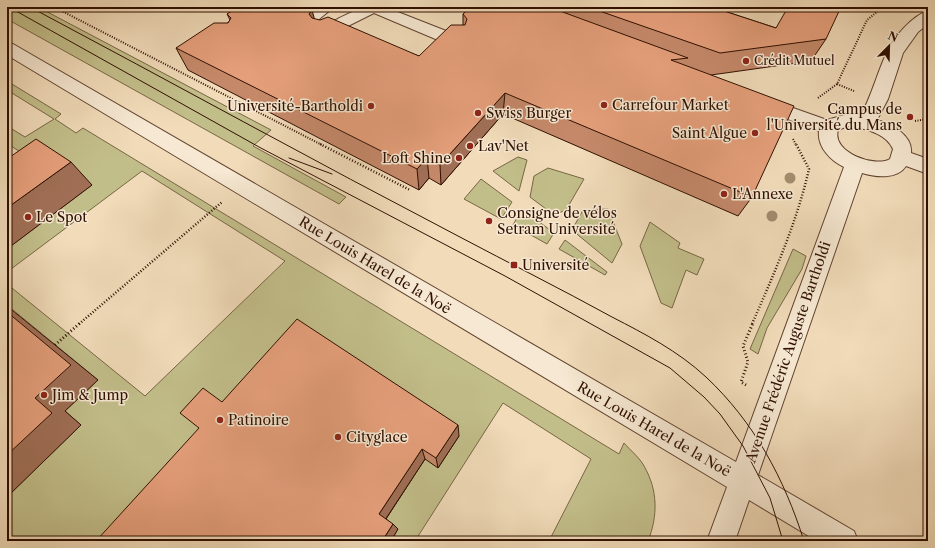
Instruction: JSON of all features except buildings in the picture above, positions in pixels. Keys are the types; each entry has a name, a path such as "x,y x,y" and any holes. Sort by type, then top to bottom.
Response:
{"street":[{"path":"302,26 326,7"},
{"path":"325,36 338,25 374,7 458,42"},
{"path":"867,122 879,99 895,52 912,29 928,16"},
{"name":"Rue Louis Harel de la Noë","path":"7,48 844,541"},
{"path":"746,97 830,128"},
{"path":"857,120 867,122 888,132 901,148 902,157 891,167 880,169 868,168 855,164 835,151 830,143 828,135 830,128 840,121 857,120"},
{"path":"902,157 928,167"},
{"name":"Avenue Frédéric Auguste Bartholdi","path":"722,541 855,164"}],"path":[{"path":"54,7 410,190"},
{"path":"818,98 838,84 867,20 883,7"},
{"path":"838,84 857,92"},
{"path":"746,385 741,382 748,362 743,346 770,284 800,202 809,169 792,136"},
{"path":"55,345 225,199"}],"shaded area":[{"path":"7,7 38,7 271,130 253,146 346,197 339,204 7,19"},
{"path":"7,81 61,114 55,119 76,133 83,128 619,454 624,443 642,463 652,484 655,513 654,522 648,541 549,541 591,459 503,403 415,541 391,541 398,529 385,520 425,459 458,436 201,425 128,541 7,541 7,497 81,425 65,411 98,380 7,305 7,284 145,396 285,261 142,171 7,272 7,249 92,185 48,170 8,144 7,126 25,137 54,119 7,90"},
{"path":"518,157 527,160 519,191 493,171"},
{"path":"548,168 584,179 566,210 554,215 530,197 534,176"},
{"path":"481,179 512,202 501,219 464,199"},
{"path":"522,209 554,233 547,244 513,225"},
{"path":"608,209 622,244 612,263 572,230 583,210"},
{"path":"650,222 680,243 678,248 704,259 697,275 686,270 672,308 661,303 640,246"},
{"path":"565,240 607,272 605,275 559,249"},
{"path":"793,249 806,256 802,269 767,328 758,354 750,349"}],"tram line":[{"path":"30,7 350,179 574,296 673,351 706,377 723,394 753,432 777,473 804,541"},
{"path":"16,11 259,147 505,276 670,368 704,397 720,414 743,446 770,498 783,541"},
{"path":"289,158 332,174"}],"place":[{"name":"Crédit Mutuel","path":"746,61"},
{"name":"Carrefour Market","path":"604,105"},
{"name":"Université-Bartholdi","path":"371,106"},
{"name":"Swiss Burger","path":"478,113"},
{"name":"Campus de l'Université du Mans","path":"910,117"},
{"name":"Saint Algue","path":"755,133"},
{"name":"Lav'Net","path":"470,146"},
{"name":"Loft Shine","path":"459,158"},
{"name":"L'Annexe","path":"724,194"},
{"name":"Le Spot","path":"28,217"},
{"name":"Consigne de vélos Setram Université","path":"489,221"},
{"name":"Université","path":"514,265"},
{"name":"Jim & Jump","path":"44,395"},
{"name":"Patinoire","path":"220,420"},
{"name":"Cityglace","path":"338,437"}]}
